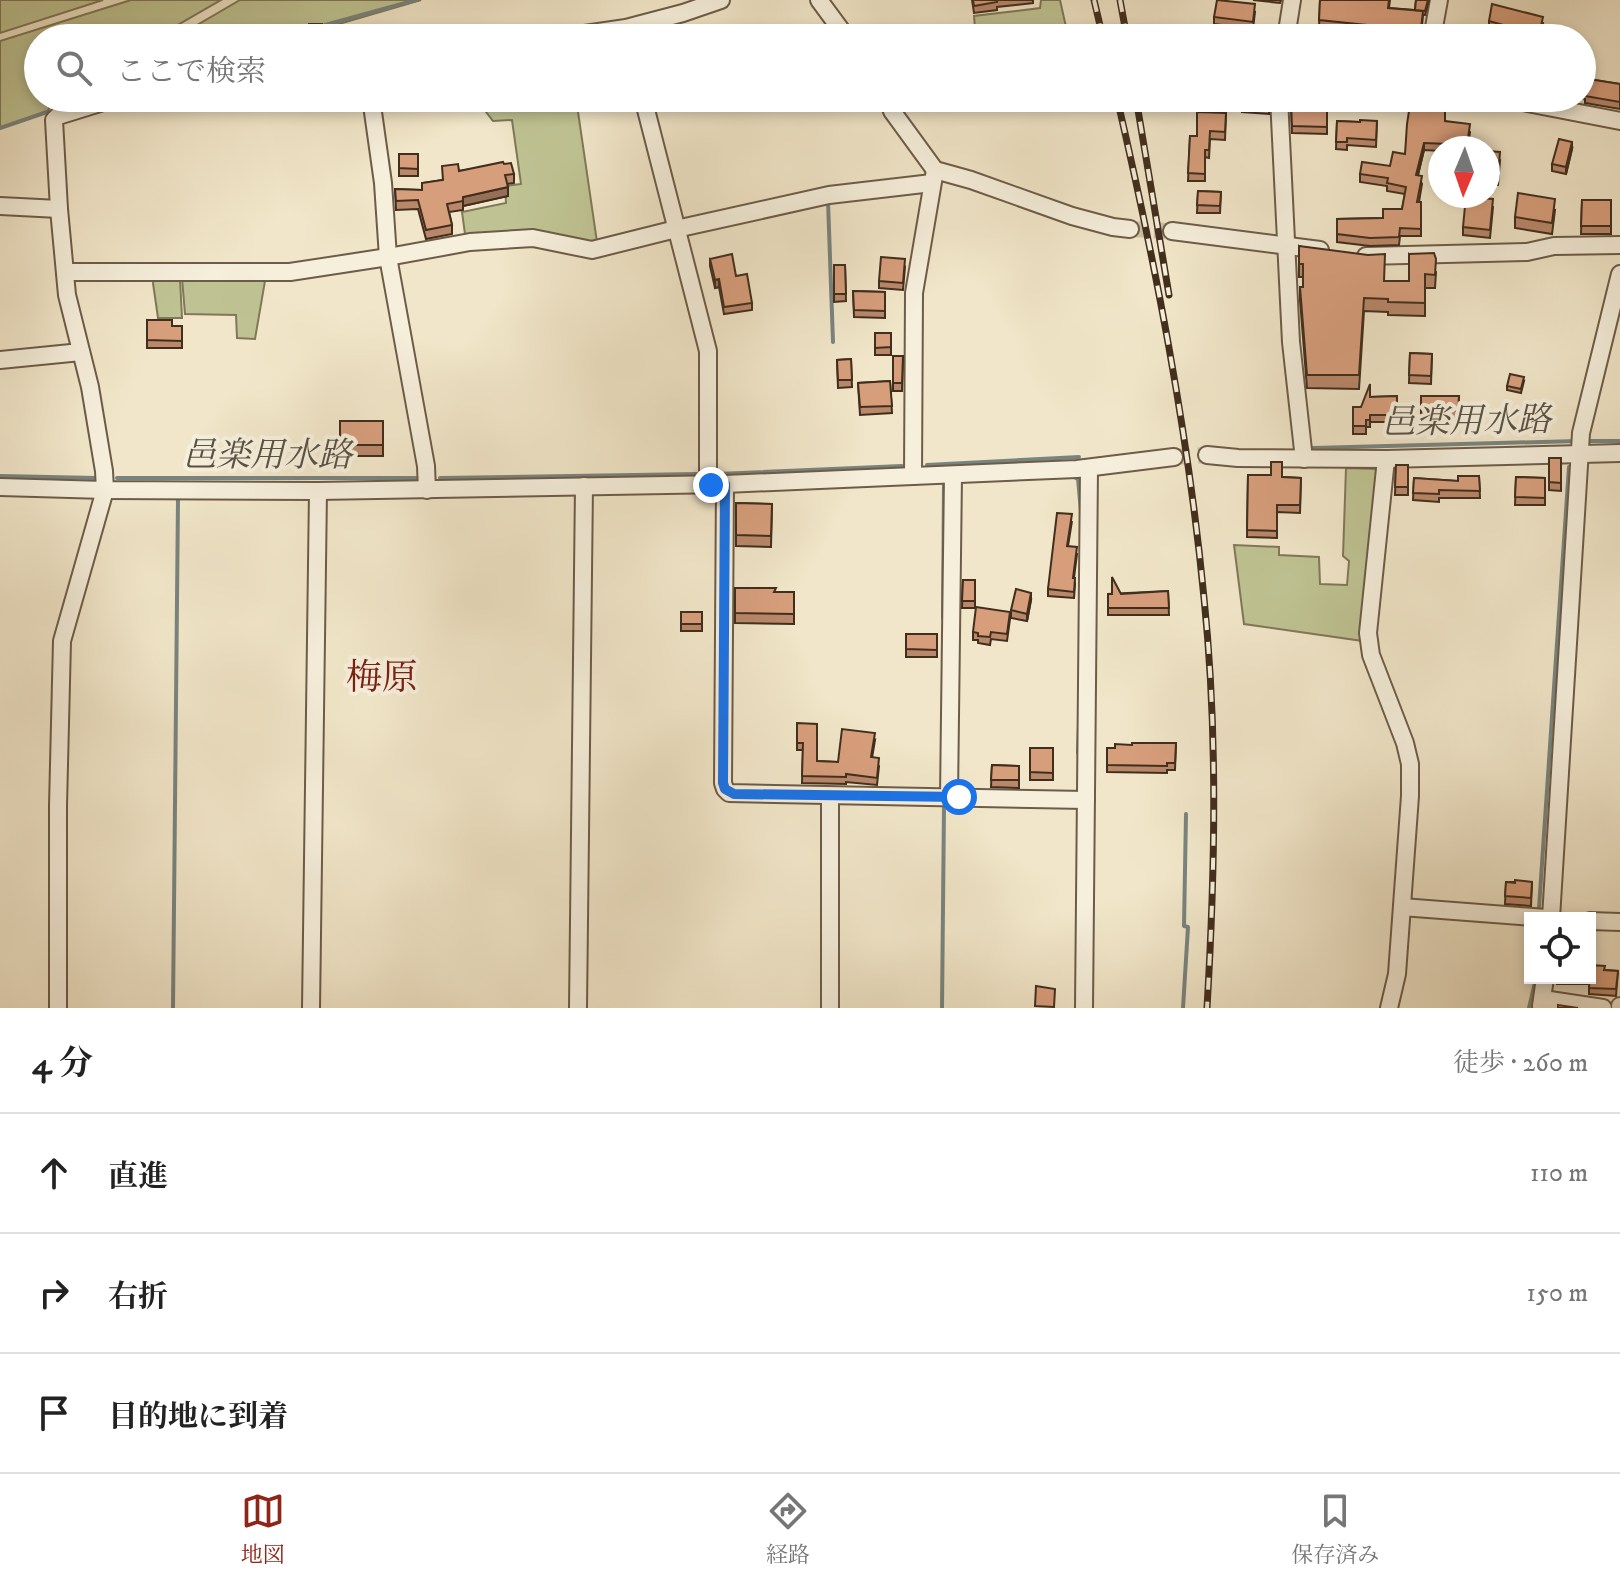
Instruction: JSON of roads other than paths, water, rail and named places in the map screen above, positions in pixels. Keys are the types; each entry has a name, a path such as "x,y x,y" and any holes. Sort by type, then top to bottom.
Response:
{"street":[{"path":"652,24 721,0"},
{"path":"819,0 837,24"},
{"path":"1288,24 1292,0"},
{"path":"1435,24 1439,0"},
{"path":"58,1008 62,641 105,490 90,387 67,295 59,209 54,120 71,112"},
{"path":"373,112 383,183 388,257 426,466 427,490"},
{"path":"647,112 708,351 708,469 718,484 725,789 734,794 1086,800"},
{"path":"893,112 933,177 914,293 913,476"},
{"path":"1280,112 1291,342 1304,459"},
{"path":"1574,112 1620,121"},
{"path":"65,272 290,272 470,242 533,238 592,250 829,195 933,177 971,180 1072,216 1130,229"},
{"path":"0,206 59,209"},
{"path":"1172,231 1369,257 1527,252 1554,246 1620,245"},
{"path":"1549,912 1576,529 1578,453 1620,274"},
{"path":"0,360 81,352"},
{"path":"1207,455 1386,459 1620,453"},
{"path":"0,487 318,491 718,484 1089,468 1174,457"},
{"path":"1386,459 1368,633 1371,655 1410,764 1397,974 1389,1008"},
{"path":"1084,1008 1089,468"},
{"path":"949,796 953,475"},
{"path":"578,1008 584,486"},
{"path":"311,1008 318,491"},
{"path":"830,796 830,1008"},
{"path":"1402,907 1524,916"},
{"path":"1596,921 1620,922"},
{"path":"1544,984 1541,1004 1603,1008"}],"waterway":[{"path":"329,24 416,0"},
{"path":"0,128 47,112"},
{"path":"828,201 833,342"},
{"name":"邑楽用水路","path":"1313,448 1578,441"},
{"name":"邑楽用水路","path":"1586,441 1620,441"},
{"name":"邑楽用水路","path":"927,465 1079,457"},
{"name":"邑楽用水路","path":"718,474 902,466"},
{"path":"1539,908 1569,467"},
{"name":"邑楽用水路","path":"440,478 697,474"},
{"name":"邑楽用水路","path":"0,476 96,478"},
{"path":"1072,476 1078,479 1081,511"},
{"name":"邑楽用水路","path":"117,478 416,478"},
{"path":"943,618 944,482"},
{"path":"173,1008 178,499"},
{"path":"1078,753 1079,726"},
{"path":"942,1008 944,806"},
{"path":"1183,1008 1188,927 1184,926 1186,814"},
{"path":"1529,1008 1535,984"}],"tunnel":[{"path":"1130,229 1172,231"},
{"path":"1174,457 1207,455"}],"railway":[{"path":"1094,0 1100,24"},
{"path":"1120,0 1124,24"},
{"path":"1120,112 1169,346 1189,472 1204,598 1212,700 1214,803 1207,1008"},
{"path":"1138,112 1169,295"}],"district":[{"name":"梅原","path":"382,676"}]}
